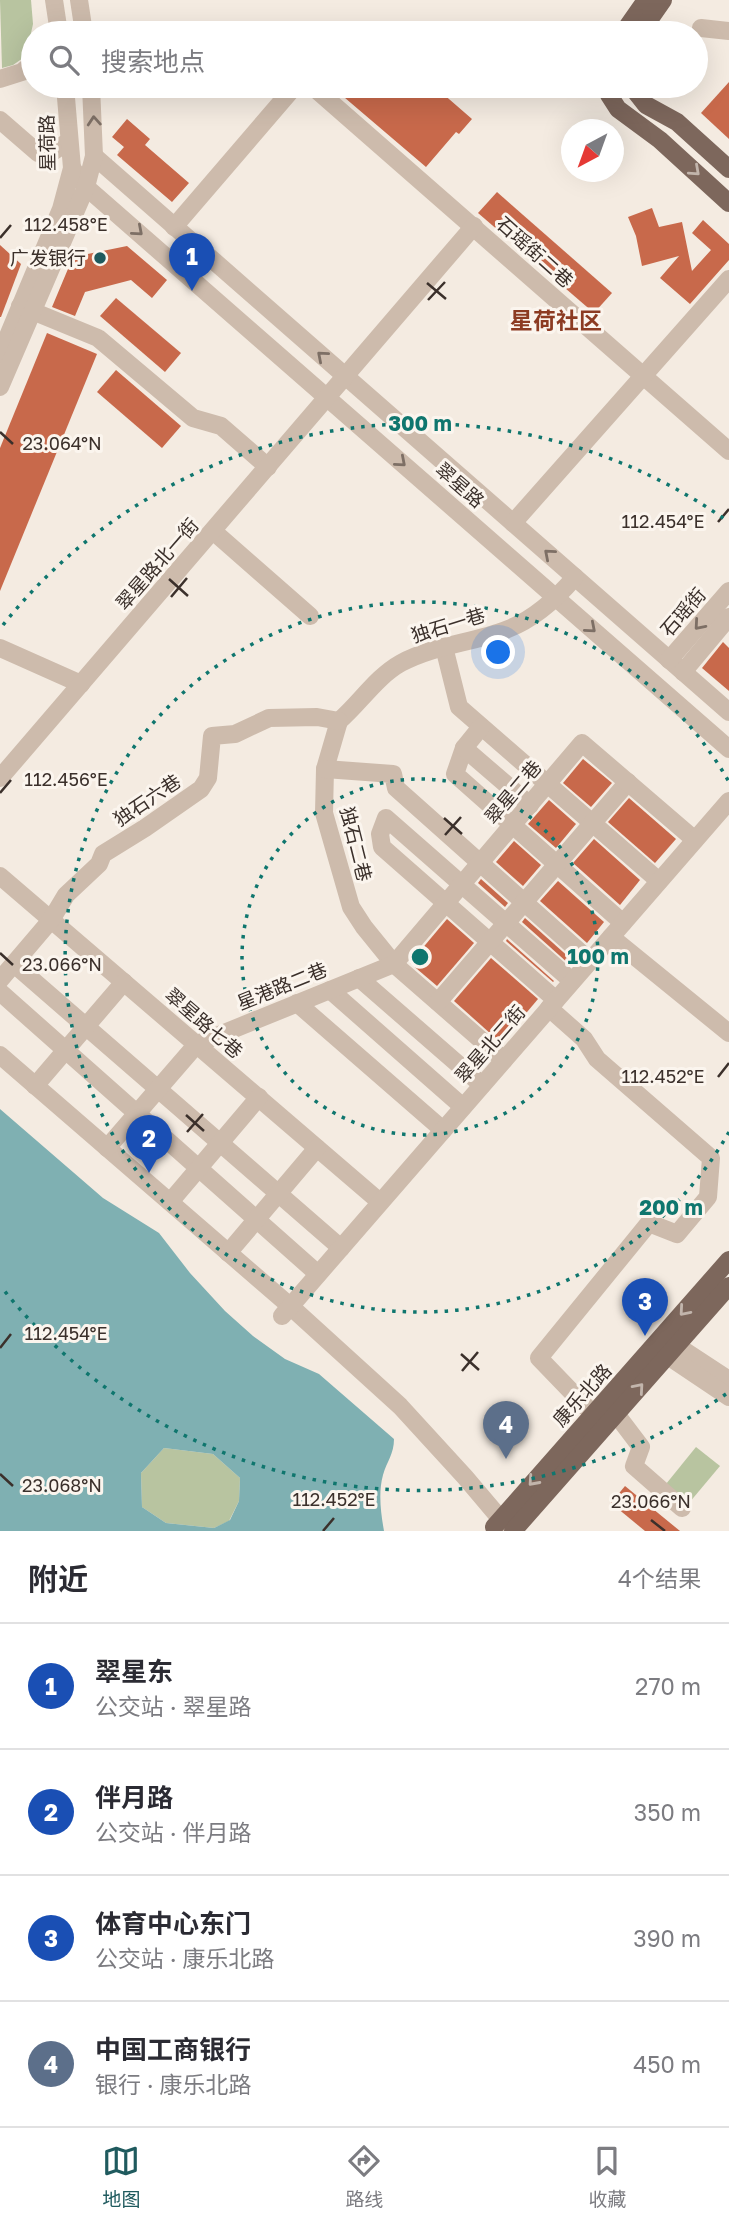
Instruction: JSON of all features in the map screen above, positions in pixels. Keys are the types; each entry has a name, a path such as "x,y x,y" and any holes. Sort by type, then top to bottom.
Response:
{"main road":[{"path":"631,21 646,0"},
{"path":"648,21 663,0"},
{"path":"611,98 618,109 660,140 729,203"},
{"path":"640,98 646,105 677,121 729,169"},
{"name":"康乐北路","path":"503,1528 616,1414 729,1260"},
{"name":"康乐北路","path":"503,1528 593,1414 729,1286"}],"street":[{"path":"54,0 56,21"},
{"path":"79,0 82,21"},
{"path":"708,29 729,31"},
{"path":"0,79 21,72"},
{"name":"星荷路","path":"0,387 72,168 67,98"},
{"name":"星荷路","path":"0,355 86,187 94,156 92,98"},
{"path":"174,226 285,98"},
{"name":"石瑶街二巷","path":"327,98 729,451"},
{"path":"0,120 38,153 51,153 69,141"},
{"name":"翠星路","path":"94,156 729,712"},
{"name":"翠星路","path":"72,168 86,187 729,749"},
{"path":"108,205 125,183"},
{"name":"翠星路北一街","path":"0,778 474,226"},
{"path":"513,523 729,279"},
{"path":"26,308 98,338 193,418 220,426 268,467"},
{"path":"213,531 310,616"},
{"name":"独石一巷","path":"339,721 356,707 379,680 400,663 444,647 509,629 557,598 575,578"},
{"name":"石瑶街","path":"676,666 729,591"},
{"name":"石瑶街","path":"676,666 729,617"},
{"path":"444,647 459,707 659,881"},
{"path":"0,648 81,684"},
{"name":"独石六巷","path":"51,920 66,895 99,864 103,853 201,789 208,778 212,736 235,734 269,718 317,717 339,721"},
{"name":"独石二巷","path":"339,721 325,769 324,813 351,907 394,964 504,1060"},
{"path":"481,727 464,748 455,775 623,923"},
{"name":"翠星二巷","path":"394,964 582,743 628,782"},
{"path":"464,748 530,805"},
{"path":"325,769 393,774 396,788 590,961"},
{"path":"438,1002 628,782 695,840"},
{"name":"翠星北二街","path":"286,1311 729,801"},
{"path":"572,981 386,818 380,834 382,847 490,942 553,1004 584,1039 597,1059 711,1158 708,1197 677,1234 649,1223 539,1358 593,1414"},
{"name":"翠星路七巷","path":"0,876 380,1202"},
{"path":"0,980 51,920"},
{"path":"611,937 729,1033"},
{"path":"14,964 341,1248"},
{"name":"星港路二巷","path":"107,1147 197,1044 394,964"},
{"path":"359,978 482,1085"},
{"path":"35,1086 124,982"},
{"path":"330,990 463,1107"},
{"path":"0,992 318,1274"},
{"path":"297,1003 443,1130"},
{"path":"0,1055 228,1253 286,1311"},
{"path":"0,1071 401,1406 503,1528"},
{"path":"170,1202 259,1097"},
{"path":"228,1253 317,1148"},
{"path":"664,1346 729,1380"},
{"path":"664,1346 729,1396"},
{"path":"616,1414 641,1447 634,1466 682,1507"}],"green space":[{"path":"0,0 31,0 33,21 21,21 21,59 2,68"},
{"path":"696,1447 720,1466 689,1503 666,1484"},
{"path":"164,1448 213,1454 240,1478 239,1501 229,1521 214,1528 166,1523 142,1507 141,1473"}],"water":[{"path":"0,1109 103,1198 159,1233 190,1273 225,1311 253,1336 285,1359 319,1374 394,1439 381,1489 384,1531 0,1531","holes":["164,1448 213,1454 240,1478 239,1501 230,1520 214,1528 166,1523 142,1507 141,1473"]}],"building":[{"path":"729,82 729,139 701,113"},
{"path":"345,98 448,98 472,119 459,134 456,132 426,167"},
{"path":"127,119 150,139 145,145 189,183 172,202 117,155 124,147 112,137"},
{"path":"497,192 612,293 594,313 478,213"},
{"path":"652,208 659,227 682,222 692,271 711,250 692,233 703,220 729,244 729,260 690,304 660,278 679,256 642,266 636,236 628,217"},
{"path":"0,245 21,264 1,317 0,317"},
{"path":"127,246 167,280 152,298 131,280 85,292 75,316 52,307 73,257"},
{"path":"116,298 181,353 165,372 100,316"},
{"path":"47,333 97,354 0,591 0,448"},
{"path":"116,370 181,426 162,448 97,392"},
{"path":"723,642 729,648 729,691 702,668"},
{"path":"583,759 612,783 591,807 563,783"},
{"path":"629,798 676,839 655,863 608,822"},
{"path":"549,800 576,824 556,848 528,824"},
{"path":"594,839 640,880 620,905 573,863"},
{"path":"514,841 541,865 523,886 496,862"},
{"path":"481,879 508,903 505,907 478,883"},
{"path":"558,881 604,922 587,943 540,901"},
{"path":"525,918 572,960 569,964 522,922"},
{"path":"447,919 474,943 437,986 410,963"},
{"path":"507,939 554,981 506,941"},
{"path":"491,958 538,999 501,1043 454,1001"},
{"path":"625,1486 680,1531 645,1531 611,1503"}],"place":[{"name":"广发银行","path":"100,258"},
{"name":"翠星东","path":"192,291"},
{"name":"伴月路","path":"149,1173"},
{"name":"体育中心东门","path":"645,1336"},
{"name":"中国工商银行","path":"506,1459"}],"district":[{"name":"星荷社区","path":"556,321"}]}
